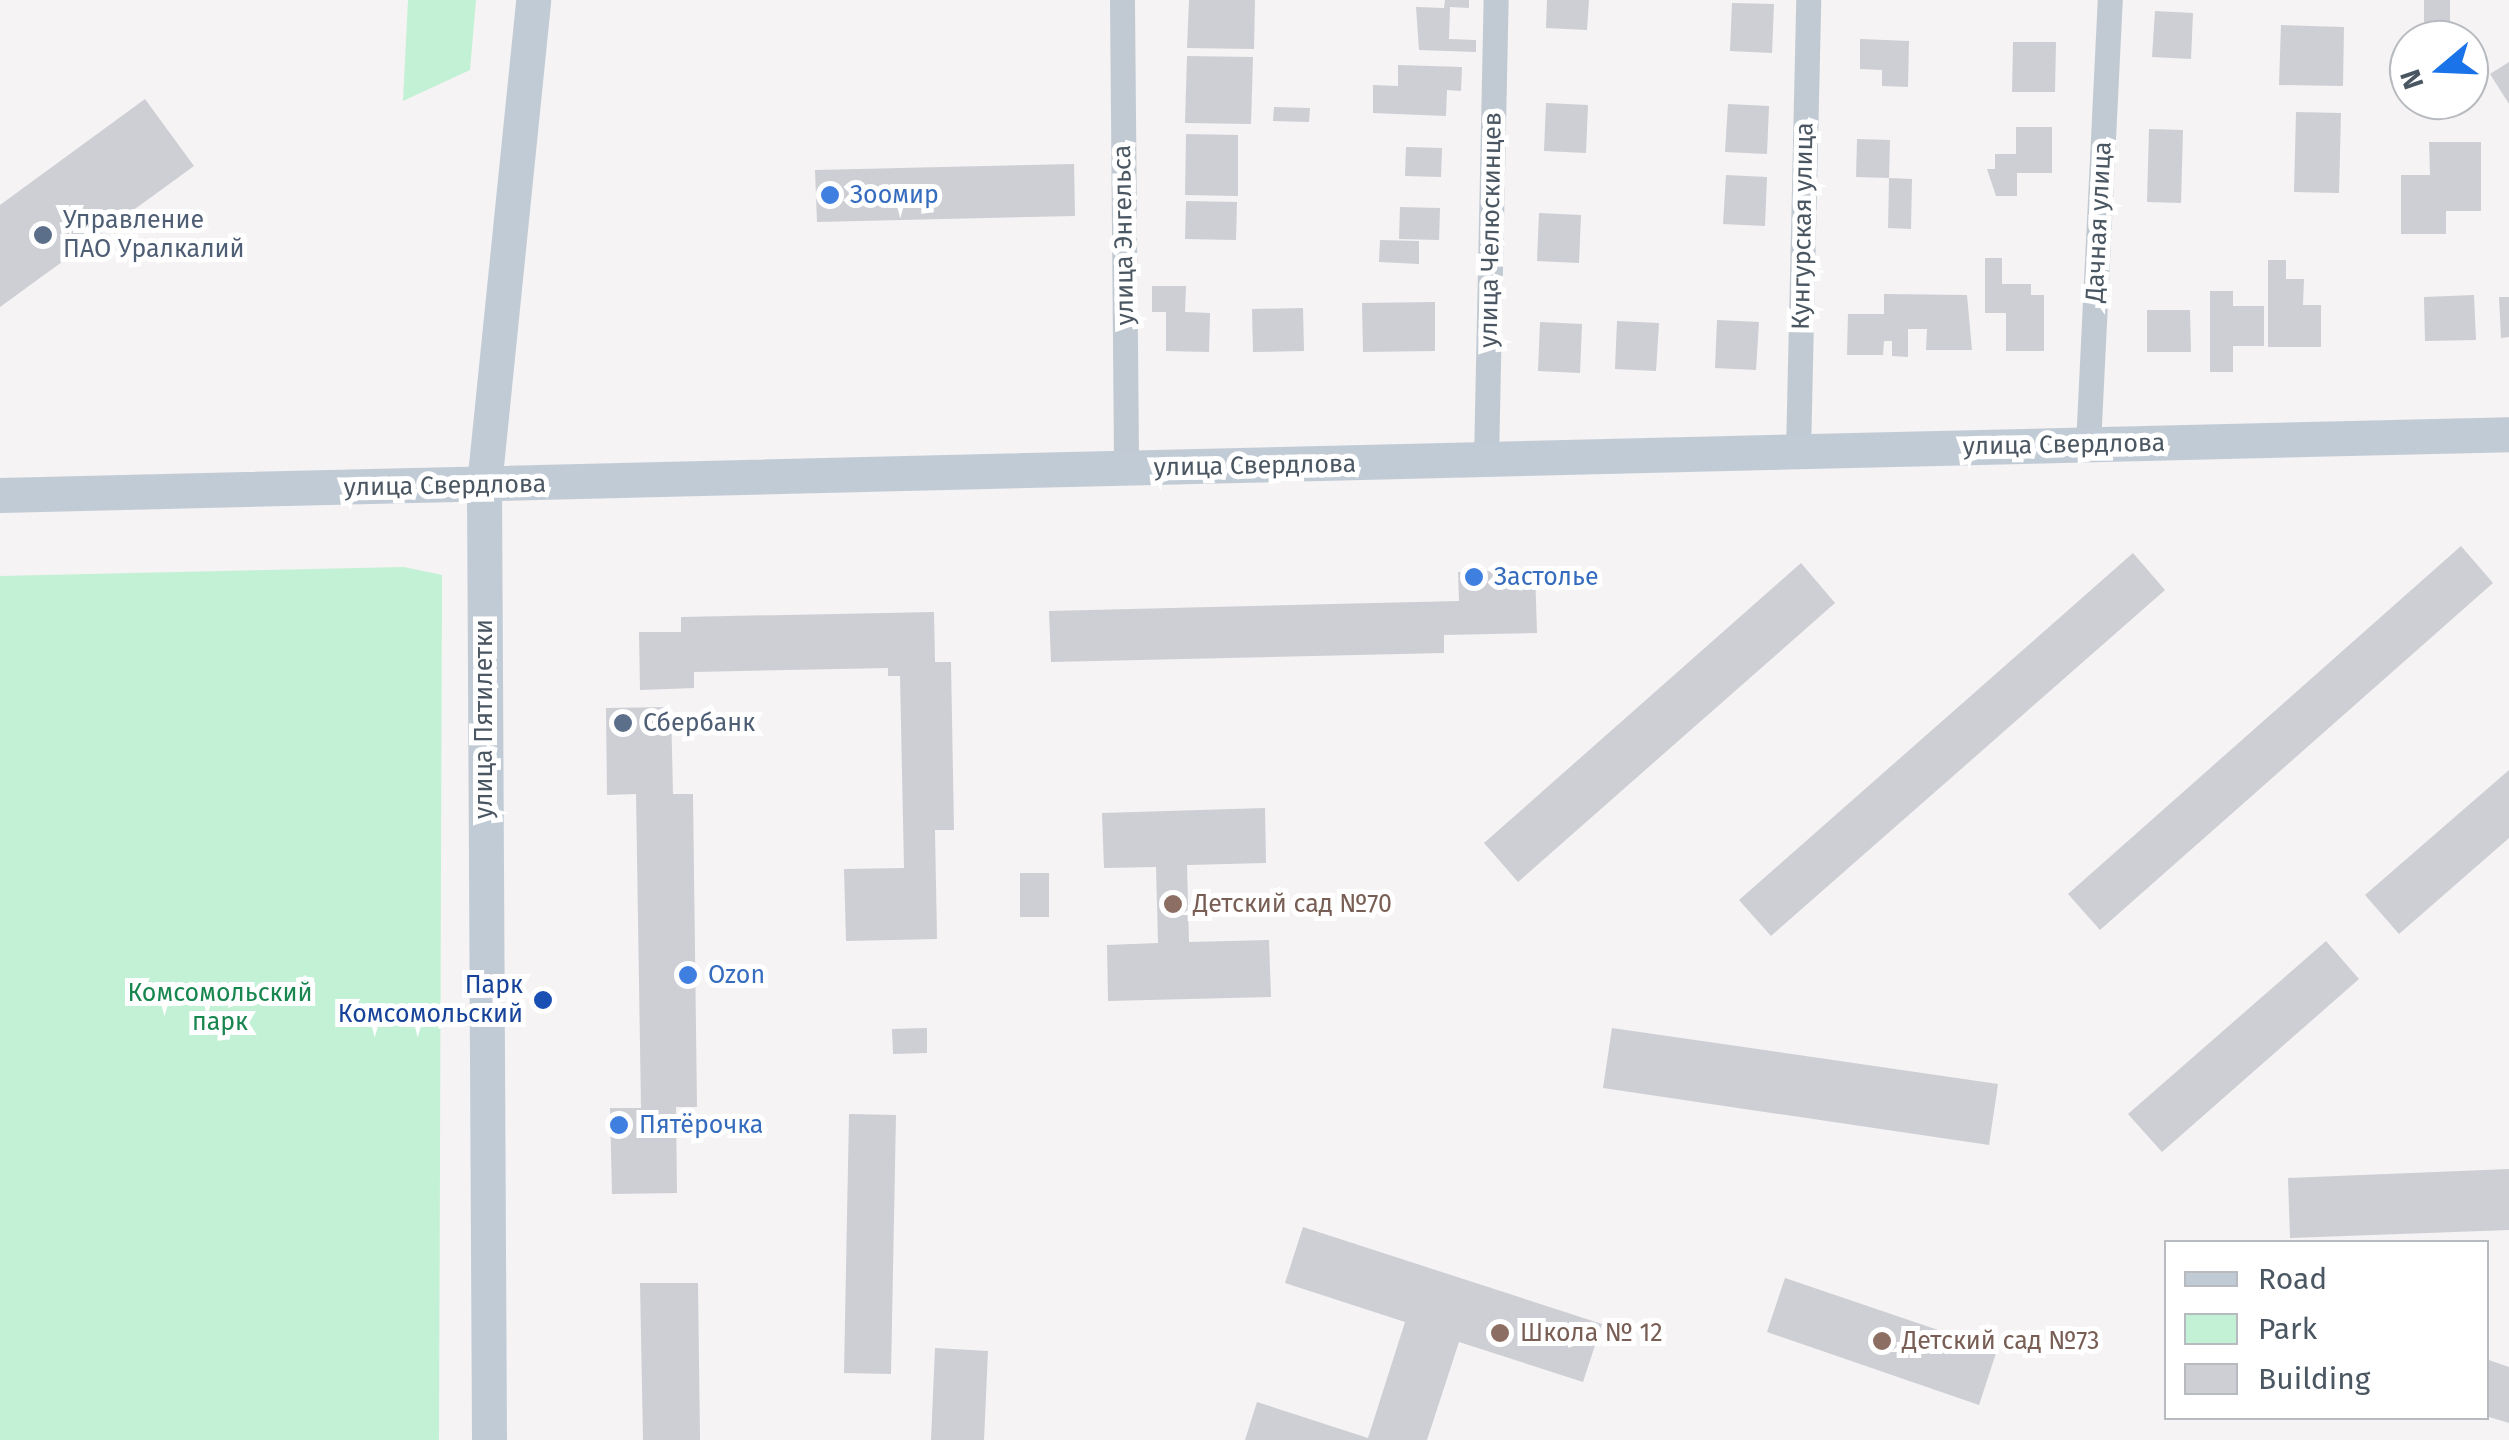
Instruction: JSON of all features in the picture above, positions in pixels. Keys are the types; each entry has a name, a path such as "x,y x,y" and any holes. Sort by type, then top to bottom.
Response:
{"street":[{"name":"улица Пятилетки","path":"490,1440 484,485 533,0"},
{"name":"улица Энгельса","path":"1122,0 1126,469"},
{"name":"улица Челюскинцев","path":"1486,460 1496,0"},
{"name":"Кунгурская улица","path":"1798,452 1808,0"},
{"name":"Дачная улица","path":"2088,444 2110,0"},
{"name":"улица Свердлова","path":"0,495 2509,434"}],"green space":[{"path":"408,0 476,0 470,70 403,101"},
{"name":"Комсомольский парк","path":"404,567 442,575 439,1440 0,1440 0,576"}],"building":[{"path":"1189,0 1255,0 1254,49 1187,48"},
{"path":"1445,0 1469,0 1469,8 1450,7 1449,39 1476,40 1476,52 1419,50 1416,7 1444,8"},
{"path":"1547,0 1589,0 1587,30 1546,28"},
{"path":"2424,0 2450,0 2450,20 2424,20"},
{"path":"1732,3 1774,4 1772,53 1730,51"},
{"path":"2155,11 2193,13 2191,59 2152,57"},
{"path":"2281,25 2344,27 2343,86 2279,85"},
{"path":"1860,39 1909,41 1908,87 1882,86 1882,70 1860,69"},
{"path":"2013,42 2056,42 2055,92 2012,92"},
{"path":"1187,56 1253,57 1251,124 1185,123"},
{"path":"2509,62 2509,104 2490,74"},
{"path":"1398,65 1462,67 1461,91 1447,90 1446,116 1373,113 1373,85 1398,86"},
{"path":"145,99 194,166 0,307 0,205"},
{"path":"1546,103 1588,105 1586,153 1544,151"},
{"path":"1728,104 1769,106 1767,154 1725,152"},
{"path":"1274,107 1310,108 1309,122 1273,121"},
{"path":"2296,112 2341,113 2339,193 2294,192"},
{"path":"2016,127 2052,127 2052,173 2017,173 2017,196 1996,196 1987,169 1995,169 1995,154 2016,154"},
{"path":"2149,129 2183,130 2181,203 2147,202"},
{"path":"1186,134 1238,135 1238,196 1185,195"},
{"path":"1857,139 1890,140 1889,178 1856,177"},
{"path":"2429,142 2481,142 2481,211 2446,211 2446,234 2401,234 2401,175 2430,175"},
{"path":"1406,147 1442,148 1441,177 1405,176"},
{"path":"1074,164 1075,216 817,222 815,170"},
{"path":"1726,175 1767,177 1765,226 1723,224"},
{"path":"1889,178 1912,179 1911,229 1888,228"},
{"path":"1186,201 1237,202 1236,240 1185,239"},
{"path":"1400,207 1440,208 1439,240 1399,239"},
{"path":"1539,213 1581,215 1579,263 1537,261"},
{"path":"1380,240 1419,241 1419,264 1379,262"},
{"path":"1985,258 2002,258 2002,284 2031,284 2031,295 2044,295 2044,351 2006,351 2006,313 1985,313"},
{"path":"2268,260 2286,260 2286,279 2304,279 2303,305 2321,305 2321,347 2268,347"},
{"path":"1152,286 1186,286 1185,312 1210,313 1209,352 1166,351 1166,312 1152,312"},
{"path":"2210,291 2233,291 2233,306 2264,306 2264,346 2233,346 2233,372 2210,372"},
{"path":"1884,294 1967,295 1972,350 1926,350 1927,329 1908,329 1908,357 1892,356 1892,341 1884,341 1883,355 1847,355 1848,314 1884,314"},
{"path":"2474,295 2476,340 2425,341 2424,297"},
{"path":"2499,297 2509,297 2509,337 2501,338"},
{"path":"1435,302 1435,351 1363,352 1362,303"},
{"path":"1303,308 1304,351 1253,352 1252,309"},
{"path":"2147,310 2190,310 2191,352 2147,352"},
{"path":"1717,320 1759,322 1756,370 1715,368"},
{"path":"1617,321 1659,323 1656,371 1615,369"},
{"path":"1540,322 1582,324 1580,373 1538,371"},
{"path":"2461,546 2493,583 2100,930 2068,894"},
{"path":"2133,553 2165,590 1771,936 1739,900"},
{"path":"1801,563 1835,603 1518,882 1484,843"},
{"path":"1535,570 1537,633 1444,635 1444,653 1051,662 1049,611 1459,601 1458,572"},
{"path":"934,612 935,662 951,662 954,830 935,830 937,939 846,941 844,869 904,868 900,676 888,676 888,668 694,672 694,688 640,690 639,632 681,632 681,617"},
{"path":"671,707 673,794 693,794 697,1107 676,1107 677,1193 612,1194 610,1108 641,1108 636,794 607,795 606,708"},
{"path":"2509,770 2509,838 2399,934 2365,895"},
{"name":"Детский сад №70","path":"1265,808 1266,863 1187,865 1189,942 1269,940 1271,997 1108,1001 1107,945 1158,943 1156,867 1104,868 1102,813"},
{"path":"1020,873 1049,873 1049,917 1020,917"},
{"path":"2326,941 2359,979 2162,1152 2128,1114"},
{"path":"927,1028 927,1053 893,1054 892,1029"},
{"path":"1612,1028 1998,1084 1989,1145 1603,1088"},
{"path":"849,1114 896,1115 891,1374 844,1373"},
{"path":"2509,1169 2509,1230 2290,1238 2288,1178"},
{"name":"Школа № 12","path":"1303,1227 1602,1324 1583,1382 1459,1342 1427,1440 1245,1440 1257,1402 1368,1438 1405,1322 1285,1283"},
{"name":"Детский сад №73","path":"1785,1278 1997,1350 1979,1405 1767,1332"},
{"path":"640,1283 698,1283 700,1440 643,1440"},
{"path":"935,1348 988,1351 984,1440 931,1440"},
{"path":"2489,1360 2509,1367 2509,1423 2489,1417"}],"place":[{"name":"Зоомир","path":"830,195"},
{"name":"Управление ПАО Уралкалий","path":"43,235"},
{"name":"Застолье","path":"1474,577"},
{"name":"Сбербанк","path":"623,723"},
{"name":"Детский сад №70","path":"1173,904"},
{"name":"Ozon","path":"688,975"},
{"name":"Парк Комсомольский","path":"543,1000"},
{"name":"Пятёрочка","path":"619,1125"},
{"name":"Школа № 12","path":"1500,1333"},
{"name":"Детский сад №73","path":"1882,1341"}]}
